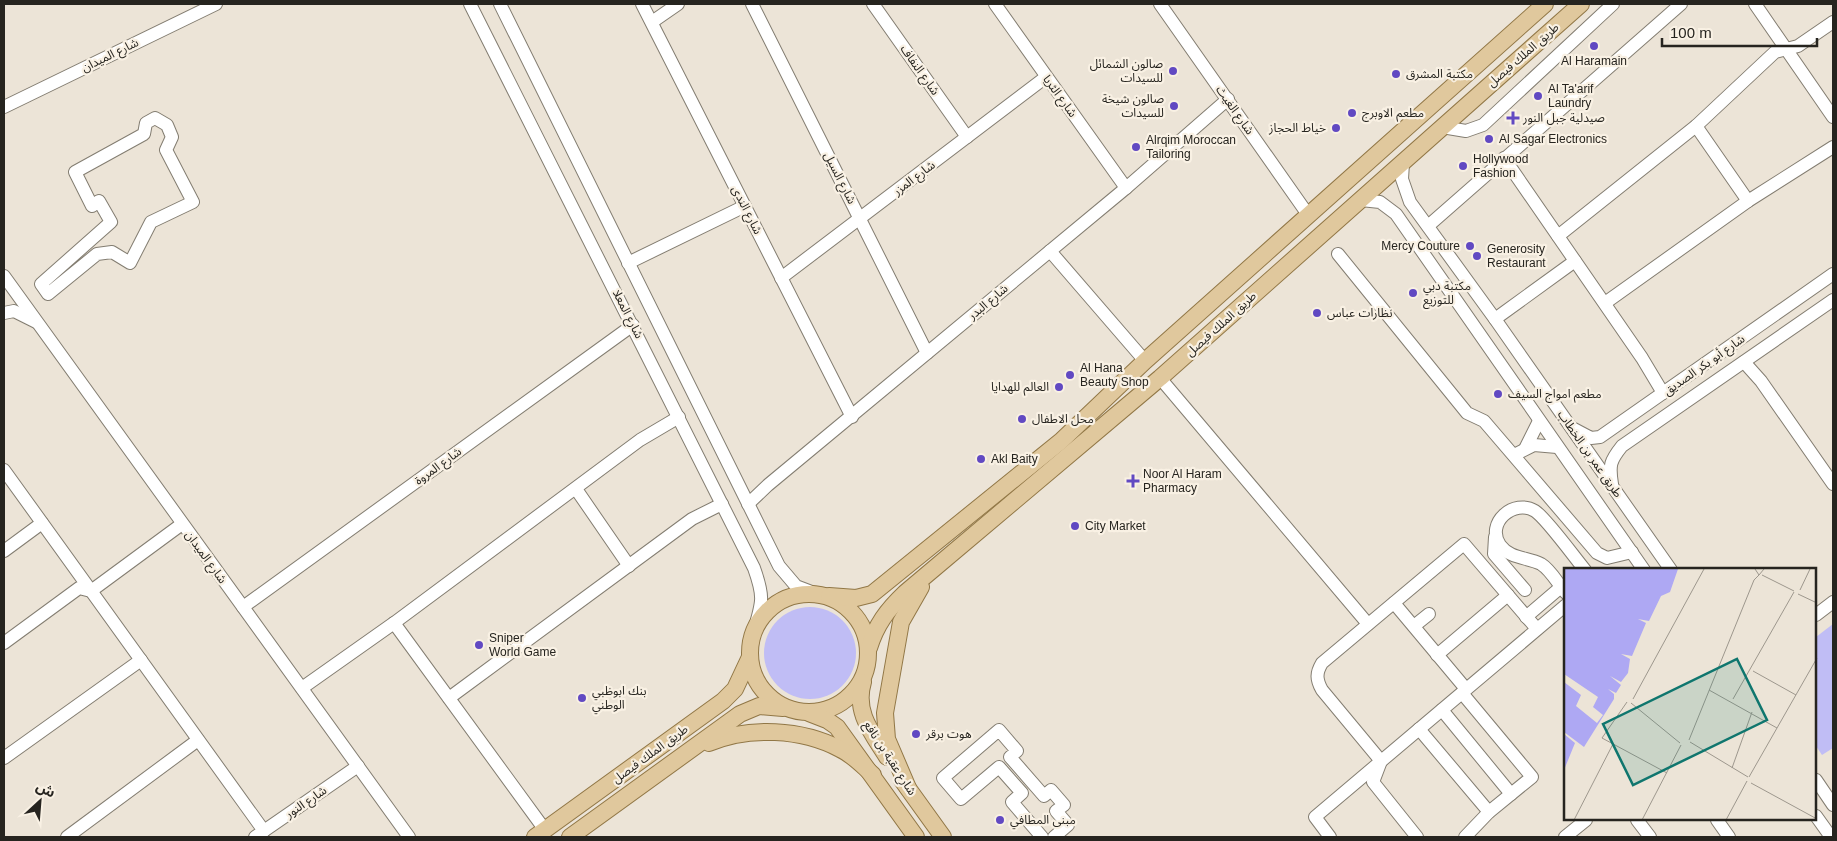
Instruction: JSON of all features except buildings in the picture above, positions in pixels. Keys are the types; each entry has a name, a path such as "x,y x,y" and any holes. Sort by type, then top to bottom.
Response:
{"main road":[{"name":"طريق الملك فيصل","path":"823,595 856,598 872,594 893,579 1057,444 1145,361 1545,4"},
{"name":"طريق الملك فيصل","path":"869,648 875,629 883,616 905,593 930,574 1160,378 1582,4"},
{"path":"908,788 887,739 885,713 901,622 908,607 930,574"},
{"path":"797,594 823,595 844,604 857,616 865,632 869,648 866,672 857,689 843,702 826,710 800,711 776,702 763,690 754,675 750,657 754,630 764,613 779,601 797,594"},
{"name":"طريق الملك فيصل","path":"540,834 723,701 736,689 750,657"},
{"name":"شارع عقبة بن نافع","path":"866,672 859,704 866,725 943,837"},
{"name":"طريق الملك فيصل","path":"570,837 740,714 759,706 772,706 800,711"},
{"name":"شارع عقبة بن نافع","path":"800,711 827,720 837,727 916,837"},
{"path":"694,749 721,738 741,733 766,732 796,735 821,741 840,749 873,775"}],"street":[{"name":"شارع الميدان","path":"4,107 216,4"},
{"name":"شارع المعلا","path":"470,4 680,417 754,568 762,591 762,606 754,630"},
{"name":"شارع المعلا","path":"500,4 748,504 787,578 796,586 823,595"},
{"name":"شارع الندى","path":"642,4 852,417"},
{"path":"652,22 678,4"},
{"name":"شارع السيل","path":"752,4 927,354"},
{"name":"شارع النفاف","path":"873,4 967,137"},
{"name":"شارع الثريا","path":"995,4 1126,188"},
{"name":"شارع الغيث","path":"1160,4 1308,216"},
{"path":"1442,127 1466,131 1483,125 1613,4"},
{"path":"1428,226 1681,4"},
{"path":"1755,4 1833,117"},
{"path":"1558,236 1696,126 1775,52 1798,46 1833,22"},
{"name":"شارع المزر","path":"781,278 1046,78"},
{"name":"شارع البدر","path":"748,504 768,485 1126,188 1228,100"},
{"path":"156,118 167,125 172,137 166,150 194,202 151,222 130,263 112,252 97,254 48,294 41,284 111,222 99,201 92,206 75,172 144,134 146,123 156,118"},
{"path":"1696,126 1748,201"},
{"path":"1605,303 1748,201 1833,147"},
{"path":"1504,158 1605,303 1663,394"},
{"name":"طريق عمر بن الخطاب","path":"1402,163 1402,179 1406,195 1670,568"},
{"name":"طريق عمر بن الخطاب","path":"1360,200 1374,200 1392,209 1643,568"},
{"path":"628,263 745,206"},
{"path":"1050,251 1145,361"},
{"path":"1338,254 1467,413 1484,421 1597,553 1603,557 1611,558 1632,552"},
{"path":"1495,319 1575,261"},
{"name":"شارع أبو بكر الصديق","path":"1572,428 1591,438 1600,437 1833,274"},
{"path":"1786,333 1779,332 1775,326 1777,321 1833,279"},
{"name":"شارع الميدان","path":"4,280 40,324 182,524 409,837"},
{"path":"1459,305 1460,298 1466,293 1476,293"},
{"name":"شارع أبو بكر الصديق","path":"1612,487 1610,470 1612,459 1622,446 1833,300"},
{"path":"4,313 14,311 40,324"},
{"name":"شارع المروة","path":"243,607 632,324"},
{"path":"1744,362 1761,381 1833,484"},
{"path":"1160,378 1368,624"},
{"path":"302,688 394,623 640,440 680,417"},
{"path":"1526,447 1539,421"},
{"path":"1514,455 1526,447 1542,444 1557,447"},
{"path":"4,470 198,740 259,834"},
{"path":"576,489 629,566"},
{"path":"449,698 692,520 722,504"},
{"path":"1525,590 1494,554 1497,523 1506,512 1521,507 1536,512 1583,568"},
{"path":"4,551 42,523"},
{"path":"91,591 182,524"},
{"path":"1495,537 1501,547 1513,556 1540,564 1563,590 1526,617"},
{"path":"1381,761 1322,690 1317,681 1318,671 1322,664 1368,624 1464,544 1537,629"},
{"path":"4,643 79,588 91,591"},
{"path":"1437,655 1508,595"},
{"path":"1817,614 1833,602"},
{"path":"1394,603 1532,777 1489,812 1465,837"},
{"path":"1330,837 1315,817 1564,607"},
{"path":"1414,626 1428,614"},
{"path":"394,623 449,698 540,834"},
{"path":"6,752 140,660"},
{"path":"1442,710 1511,794"},
{"path":"1419,728 1489,812"},
{"path":"1042,837 1012,802 1022,793 999,766 961,799 943,778 999,730 1017,751 1010,757 1027,777 1044,796 1051,790 1064,805 1056,811 1068,825 1054,837"},
{"path":"67,837 198,740"},
{"path":"1381,761 1373,782 1417,837"},
{"name":"شارع النور","path":"259,834 358,766"},
{"path":"1817,802 1822,797 1819,785"},
{"path":"1819,785 1833,805"},
{"path":"1817,818 1830,837"},
{"path":"1565,837 1585,821"},
{"path":"1638,821 1650,837"},
{"path":"1718,821 1729,837"}],"shaded area":[{"path":"810,607 828,610 843,620 853,635 856,653 853,671 843,686 828,696 810,699 792,696 777,686 767,671 764,653 767,635 777,620 792,610"},
{"path":"1833,624 1833,748 1822,755 1817,748 1817,636"}],"place":[{"name":"Al Haramain","path":"1594,46"},
{"name":"صالون الشمائل للسيدات","path":"1173,71"},
{"name":"مكتبة المشرق","path":"1396,74"},
{"name":"Al Ta'arif Laundry","path":"1538,96"},
{"name":"صالون شيخة للسيدات","path":"1174,106"},
{"name":"مطعم الاوبرج","path":"1352,113"},
{"name":"صيدلية جبل النور","path":"1513,118"},
{"name":"خياط الحجاز","path":"1336,128"},
{"name":"Al Sagar Electronics","path":"1489,139"},
{"name":"Alrqim Moroccan Tailoring","path":"1136,147"},
{"name":"Hollywood Fashion","path":"1463,166"},
{"name":"Mercy Couture","path":"1470,246"},
{"name":"Generosity Restaurant","path":"1477,256"},
{"name":"مكتبة دبي للتوزيع","path":"1413,293"},
{"name":"نظارات عباس","path":"1317,313"},
{"name":"Al Hana Beauty Shop","path":"1070,375"},
{"name":"العالم للهدايا","path":"1059,387"},
{"name":"مطعم امواج السيف","path":"1498,394"},
{"name":"محل الاطفال","path":"1022,419"},
{"name":"Akl Baity","path":"981,459"},
{"name":"Noor Al Haram Pharmacy","path":"1133,481"},
{"name":"City Market","path":"1075,526"},
{"name":"Sniper World Game","path":"479,645"},
{"name":"بنك ابوظبي الوطني","path":"582,698"},
{"name":"هوت برقر","path":"916,734"},
{"name":"مبنى المطافي","path":"1000,820"}]}
